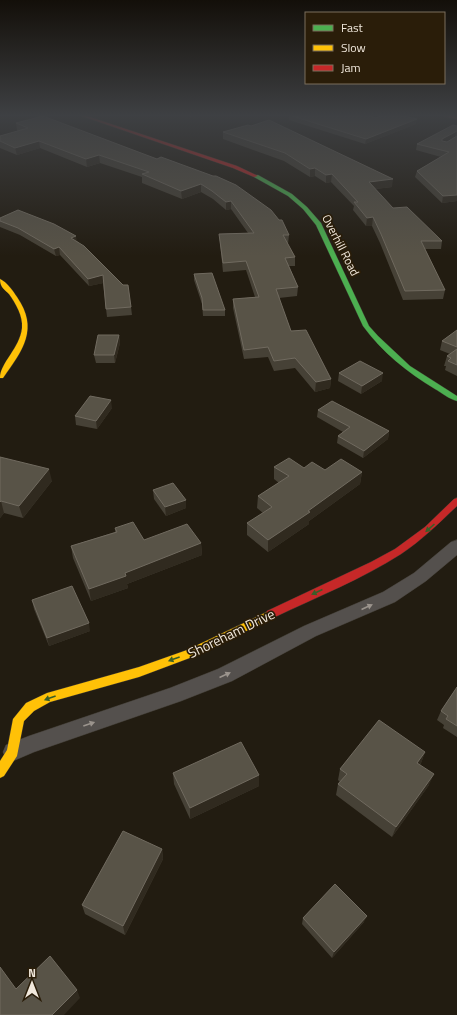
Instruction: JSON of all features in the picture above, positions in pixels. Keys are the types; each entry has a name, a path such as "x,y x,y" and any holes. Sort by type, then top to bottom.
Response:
{"street":[{"name":"Overhill Road","path":"218,161 245,170 274,185 292,196 313,216 366,326 376,341 411,372 429,384 457,399"},
{"path":"0,281 14,296 22,310 26,331 22,346 12,362 0,376"},
{"name":"Shoreham Drive","path":"9,758 18,719 30,707 47,698 139,672 192,653 396,554 432,527 457,501"},
{"path":"0,772 9,758 29,745 174,695 225,675 310,631 389,597 420,577 457,546"}],"building":[{"path":"118,161 173,161 216,176 236,185 271,210 279,220 282,220 289,235 283,235 295,257 285,258 298,287 276,289 291,331 306,330 331,379 316,382 295,358 274,361 268,347 244,350 233,299 259,297 246,261 223,263 219,234 254,233 231,201 226,202 201,184 181,191 142,174 149,172"},
{"path":"298,161 356,161 393,179 369,182 393,208 407,207 442,241 421,241 445,290 405,291 373,217 367,218 354,202 358,202 332,174 326,175 315,168 310,169"},
{"path":"433,161 457,161 457,195 443,196 417,171"},
{"path":"18,210 54,224 76,236 71,238 84,246 123,285 128,285 131,307 106,309 103,275 88,279 59,247 54,249 18,228 0,221 0,218"},
{"path":"212,273 225,310 203,310 202,298 194,274"},
{"path":"457,330 457,347 442,341"},
{"path":"98,335 119,335 114,355 94,355"},
{"path":"457,349 457,365 448,361 451,358 447,356"},
{"path":"360,361 383,373 362,386 339,373"},
{"path":"90,396 111,400 96,421 75,416"},
{"path":"332,401 389,431 364,451 338,436 350,427 318,410"},
{"path":"0,457 49,469 19,506 0,502"},
{"path":"289,458 304,468 312,462 325,470 341,459 362,472 308,511 310,512 268,540 247,523 272,507 258,496 289,476 274,467"},
{"path":"173,483 186,500 165,507 153,490"},
{"path":"133,522 144,540 187,524 201,543 125,573 126,576 89,589 71,546 117,532 115,528"},
{"path":"72,586 89,623 47,638 32,600"},
{"path":"457,687 457,726 446,719 448,716 441,711"},
{"path":"379,720 425,752 417,763 434,774 396,827 338,784 347,774 340,769"},
{"path":"241,742 259,775 190,808 173,773"},
{"path":"123,831 162,849 123,926 82,905"},
{"path":"335,884 367,916 334,952 303,918"},
{"path":"50,956 77,990 52,1015 0,1015 0,967 16,989"}],"traffic: fast":[{"path":"256,176 290,195 305,208 319,224 366,326 375,338 385,349 419,376 457,399"}],"traffic: slow":[{"path":"0,281 12,294 20,306 24,317 25,328 23,339 18,351 0,376"},
{"path":"0,772 13,752 19,719 30,707 47,698 139,672 191,653 271,614"}],"traffic: jam":[{"path":"218,161 256,176"},
{"path":"271,614 374,565 398,551 428,529 457,501"}]}
